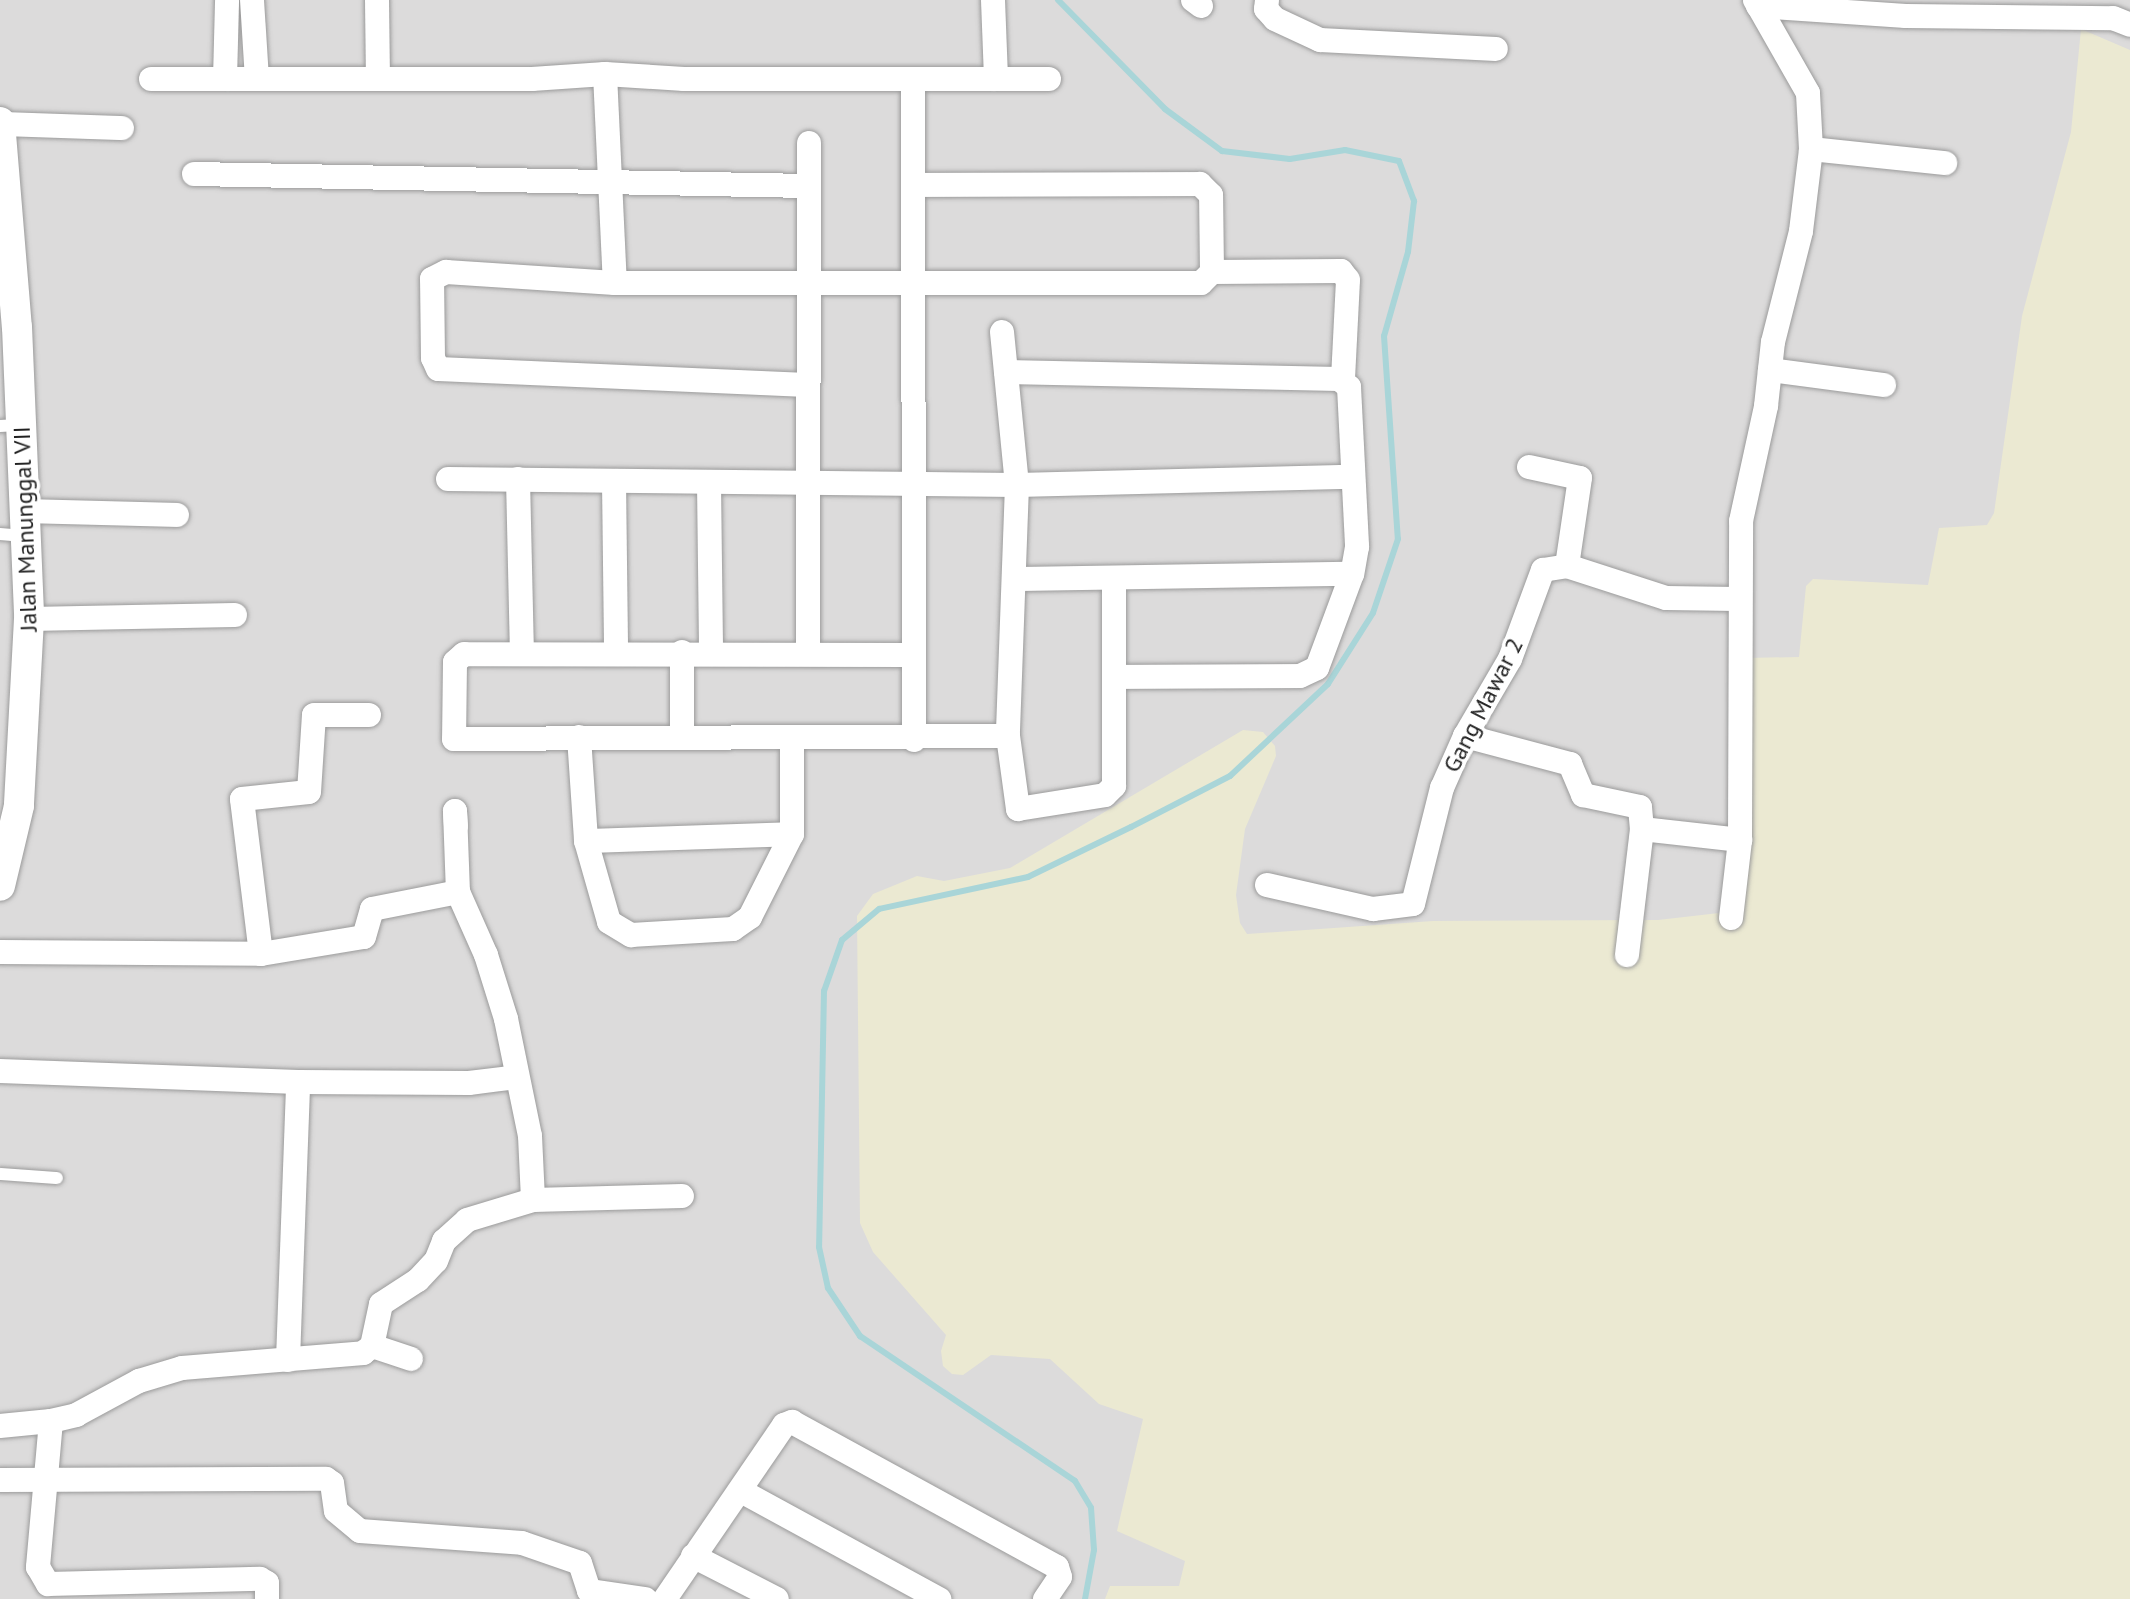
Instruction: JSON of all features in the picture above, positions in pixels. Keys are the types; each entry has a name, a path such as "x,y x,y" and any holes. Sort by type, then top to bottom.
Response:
{"street":[{"path":"225,79 227,0"},
{"path":"252,0 257,79"},
{"path":"377,0 378,77"},
{"path":"993,0 996,79"},
{"path":"1267,0 1266,9 1275,19 1320,40 1496,49"},
{"path":"1757,3 1906,16 2113,18 2130,25"},
{"path":"1731,918 1740,840 1737,599 1741,521 1801,231 1811,149 1808,93 1757,3"},
{"path":"151,79 605,74 1049,79"},
{"path":"605,74 606,180 615,283"},
{"path":"913,79 914,740"},
{"path":"0,123 122,128"},
{"name":"Jalan Manunggal VII","path":"0,123 11,426 18,527 29,619 19,806 0,886"},
{"path":"808,654 806,284 809,143"},
{"path":"1811,149 1945,163"},
{"path":"194,174 808,186"},
{"path":"913,185 1200,184 1211,195 1212,272"},
{"path":"807,385 444,370 436,363 431,287 436,274 615,283 913,285 1201,283 1212,272 1341,271 1348,280 1343,380 1349,392 1350,477 1357,541 1352,574 1313,672 1114,677"},
{"path":"1002,332 1017,485 1008,736 1017,809 1109,793 1115,781 1114,578"},
{"path":"1770,370 1884,385"},
{"path":"1006,372 1343,380"},
{"path":"1529,467 1580,478 1567,566 1666,598 1737,599"},
{"path":"448,479 1017,485 1350,477"},
{"path":"518,479 522,653"},
{"path":"614,481 616,653"},
{"path":"709,483 711,654"},
{"path":"18,527 177,515"},
{"name":"Gang Mawar 2","path":"1267,885 1373,909 1413,904 1442,788 1465,736 1510,659 1543,570 1567,566"},
{"path":"1016,579 1352,574"},
{"path":"29,619 235,615"},
{"path":"912,655 682,652 459,656 454,739 682,734 792,741 1008,736"},
{"path":"682,652 682,734"},
{"path":"261,954 242,799 309,792 314,715 369,715"},
{"path":"1465,736 1570,764 1583,795 1640,807 1642,829 1627,955"},
{"path":"579,737 586,841 609,922 631,935 739,927 750,917 792,834 792,741"},
{"path":"456,826 455,811 458,892 486,955 517,1077 530,1136 533,1200"},
{"path":"1642,829 1740,840"},
{"path":"586,841 792,834"},
{"path":"0,952 261,954 364,937 372,909 458,892"},
{"path":"0,1071 298,1082 469,1083 517,1077"},
{"path":"288,1360 298,1082"},
{"path":"0,1426 51,1421 174,1370 363,1353 372,1346 381,1304 418,1280 467,1220 533,1200 682,1196"},
{"path":"372,1346 411,1359"},
{"path":"31,1599 39,1573 42,1480 53,1438 51,1421"},
{"path":"665,1599 785,1424 795,1422 1057,1567 1060,1577 1045,1599"},
{"path":"0,1480 326,1479 332,1483 336,1511 360,1531 522,1543 580,1563 589,1591 645,1599"},
{"path":"741,1491 939,1599"},
{"path":"693,1556 777,1599"},
{"path":"39,1573 53,1586 213,1590 260,1579 267,1583 267,1599"}],"lane":[{"path":"0,1174 57,1178"}],"shaded area":[{"path":"0,0 2130,0 2130,1599 0,1599"},
{"path":"2081,29 2130,50 2130,1599 1105,1599 1110,1586 1179,1586 1185,1561 1117,1531 1143,1419 1099,1404 1050,1359 991,1355 963,1375 952,1374 943,1366 941,1351 946,1335 873,1252 860,1223 857,916 873,894 917,876 944,881 1010,868 1243,730 1263,732 1275,746 1276,756 1245,829 1236,895 1240,923 1247,934 1433,921 1658,920 1719,913 1726,899 1746,658 1799,657 1806,586 1813,579 1928,585 1939,528 1987,525 1994,513 2022,316 2071,132"}],"waterway":[{"path":"1058,0 1165,109 1222,151 1290,159 1345,150 1399,161 1414,201 1408,252 1384,336 1398,539 1373,613 1328,684 1230,776 1131,827 1028,877 879,909 842,940 824,991 819,1247 828,1288 860,1336 1075,1481 1091,1508 1094,1550 1085,1599"}]}
